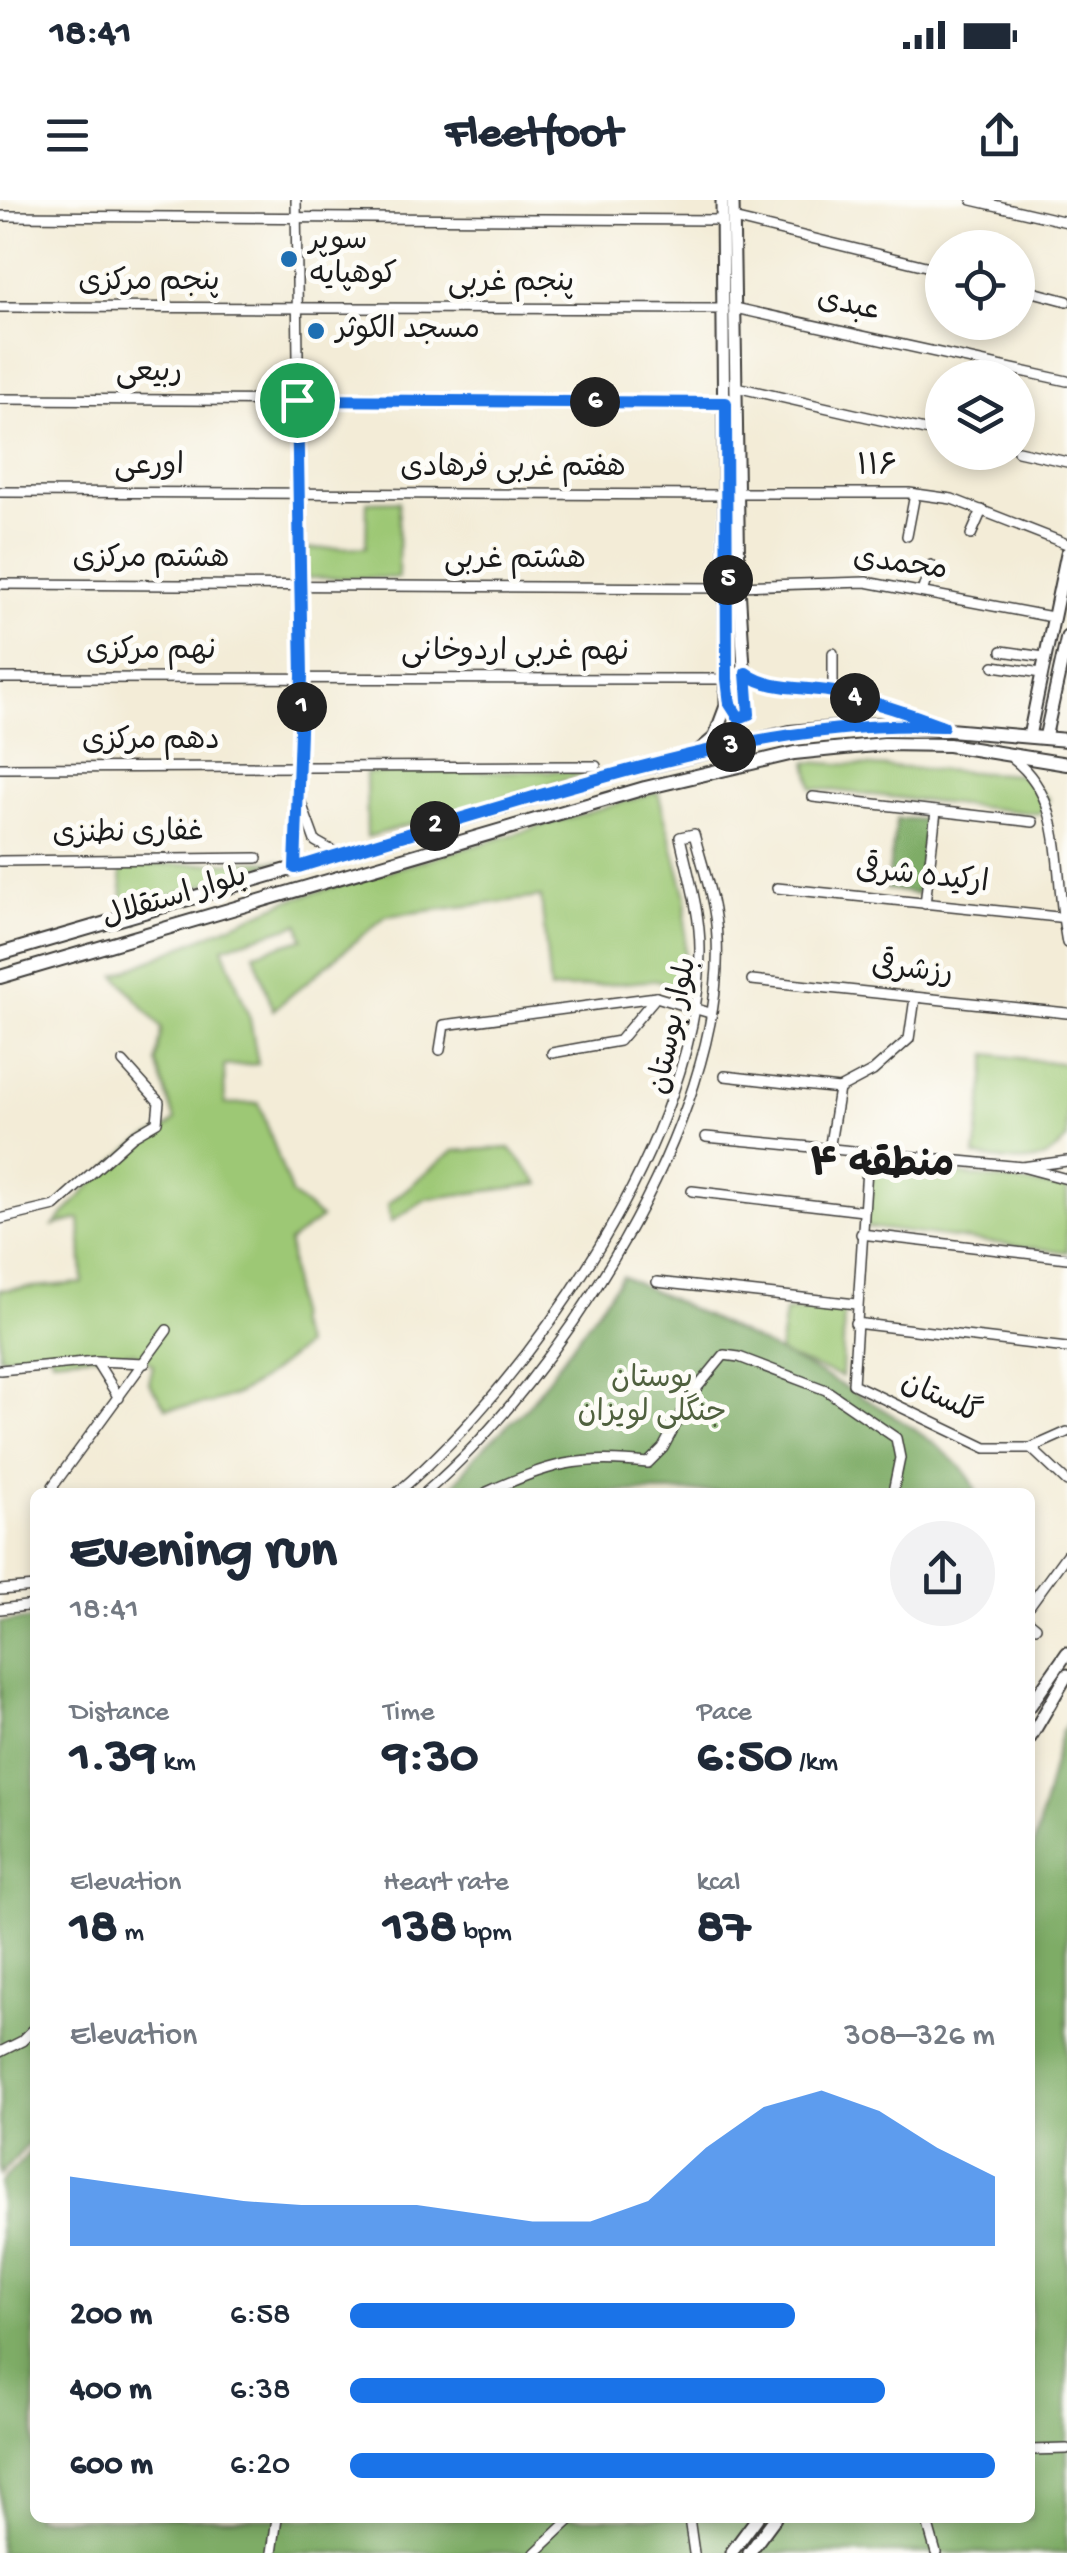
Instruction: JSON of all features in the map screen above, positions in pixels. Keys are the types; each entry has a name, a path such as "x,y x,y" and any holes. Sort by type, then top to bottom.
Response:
{"main road":[{"path":"722,200 727,220 736,387 732,494"},
{"path":"727,220 732,200"},
{"path":"693,756 722,725 727,679 734,587 726,403 730,309"},
{"path":"1029,736 1067,552"},
{"path":"727,679 731,710 744,718 750,710 734,587"},
{"path":"1046,738 1067,638"},
{"path":"746,673 769,683 833,692 943,726"},
{"path":"1034,708 1042,716 1052,704"},
{"name":"بلوار استقلال","path":"0,954 605,777 790,732 878,724 943,726 1067,740"},
{"path":"790,732 794,752"},
{"name":"بلوار استقلال","path":"0,978 645,788 794,752 884,744 948,744 1011,758 1067,764"},
{"path":"1035,1699 1067,1653"},
{"path":"1035,1729 1067,1675"},
{"path":"731,2553 753,2523"},
{"path":"749,2553 771,2523"}],"street":[{"path":"295,868 302,676 296,200"},
{"path":"972,200 1067,222"},
{"path":"0,216 727,220 925,266"},
{"path":"1035,292 1067,300"},
{"name":"پنجم مرکزی","path":"0,308 297,308"},
{"name":"پنجم غربی","path":"297,308 730,309"},
{"name":"عبدی","path":"730,309 1067,381"},
{"path":"736,387 925,430"},
{"name":"ربیعی","path":"0,399 726,403"},
{"path":"1035,455 1067,462"},
{"name":"اورعی","path":"0,492 299,492"},
{"name":"هفتم غربی فرهادی","path":"299,492 732,494"},
{"name":"۱۱۶","path":"732,494 915,494 952,499 1067,544"},
{"path":"907,536 915,494"},
{"path":"972,535 982,510"},
{"path":"922,592 931,565"},
{"name":"محمدی","path":"734,587 866,582 1052,618"},
{"name":"هشتم مرکزی","path":"0,584 302,585"},
{"name":"هشتم غربی","path":"302,585 734,587"},
{"path":"1002,651 1044,657"},
{"path":"833,652 833,692"},
{"path":"994,666 1041,672"},
{"name":"نهم مرکزی","path":"0,678 302,676"},
{"name":"نهم غربی اردوخانی","path":"302,676 727,679"},
{"path":"1011,758 1049,782 1054,792"},
{"name":"دهم مرکزی","path":"0,768 596,766"},
{"path":"813,797 1034,822"},
{"path":"300,800 314,841 338,854"},
{"path":"1060,802 1067,944"},
{"path":"925,904 936,811"},
{"name":"بلوار بوستان","path":"402,1488 461,1433 518,1366 573,1289 641,1166 663,1116 694,1008 699,936 680,838 694,834 717,937 710,1013 703,1049 661,1171 588,1298 525,1387 430,1488"},
{"name":"غفاری نطنزی","path":"0,862 256,858"},
{"name":"ارکیده شرقی","path":"777,888 1064,918"},
{"path":"699,936 717,937"},
{"name":"رزشرقی","path":"752,980 1067,1013"},
{"path":"552,1053 619,1042 656,997"},
{"path":"440,1050 444,1025 656,997 710,1013"},
{"path":"725,1076 838,1089 873,1071 910,1039 915,998"},
{"path":"0,1219 55,1206 133,1136 157,1122 159,1102 123,1062"},
{"path":"828,1150 838,1089"},
{"path":"706,1137 1022,1168 1067,1179"},
{"path":"868,1153 855,1324 1067,1348"},
{"path":"1022,1168 1067,1161"},
{"path":"641,1166 661,1171"},
{"path":"692,1190 862,1211"},
{"path":"861,1234 1067,1258"},
{"path":"657,1282 856,1304"},
{"name":"گلستان","path":"855,1324 853,1384 966,1441 1000,1450 1031,1448 1067,1432"},
{"path":"53,1488 167,1330"},
{"path":"497,1488 582,1458 648,1462 663,1448 692,1394 724,1355 739,1356 826,1390 896,1438 900,1458 893,1488"},
{"path":"0,1370 96,1360 145,1362"},
{"path":"96,1360 119,1398"},
{"path":"518,1366 525,1387"},
{"path":"509,1378 525,1387"},
{"path":"1031,1448 1067,1482"},
{"path":"521,1478 521,1488"},
{"path":"1035,1600 1066,1561"},
{"path":"0,1590 30,1587"},
{"path":"0,1609 30,1606"},
{"path":"0,2052 30,2033"},
{"path":"1035,2450 1067,2449"},
{"path":"272,2553 276,2523"},
{"path":"535,2553 567,2523"},
{"path":"690,2523 694,2553"},
{"path":"927,2523 936,2553"}],"green space":[{"path":"399,501 398,578 306,578 306,549 366,547 367,502"},
{"path":"807,762 1021,775 1049,799 1039,814 812,788"},
{"path":"596,771 367,837 366,773"},
{"path":"658,792 686,897 684,992 657,980 550,990 541,897 386,916 273,1010 254,953 303,939 299,924 223,947 250,1019 258,1064 224,1066 225,1104 259,1103 292,1195 321,1218 289,1242 296,1325 304,1346 242,1392 210,1403 166,1408 149,1383 153,1365 133,1352 52,1359 51,1353 0,1357 0,1290 83,1283 80,1219 54,1225 123,1154 175,1120 156,1062 162,1029 116,975 289,900"},
{"path":"897,818 927,820 917,894 886,889"},
{"path":"281,861 124,909 120,866"},
{"path":"988,1054 1067,1064 1067,1138 1048,1155 1026,1161 975,1156"},
{"path":"510,1148 540,1184 426,1199 391,1222 388,1204 453,1151"},
{"path":"872,1163 1067,1188 1067,1252 865,1227"},
{"name":"بوستان جنگلی لویزان","path":"622,1276 759,1342 876,1405 960,1466 974,1488 452,1488 475,1456 529,1405"},
{"path":"785,1311 844,1311 842,1377 779,1354"},
{"path":"30,1619 30,2142 0,2175 0,1622"},
{"path":"1067,1724 1067,2553 0,2553 0,2183 30,2152 30,2523 1035,2523 1035,1841 1061,1733"}],"place":[{"name":"سوپر کوهپایه","path":"289,259"},
{"name":"مسجد الکوثر","path":"316,331"}],"district":[{"name":"منطقه ۴","path":"882,1167"}],"route":[{"path":"297,400 726,403 727,679 731,710 739,718 749,714 746,673 755,680 833,692 943,726 878,724 790,732 605,777 295,868 302,676 297,400"}]}
